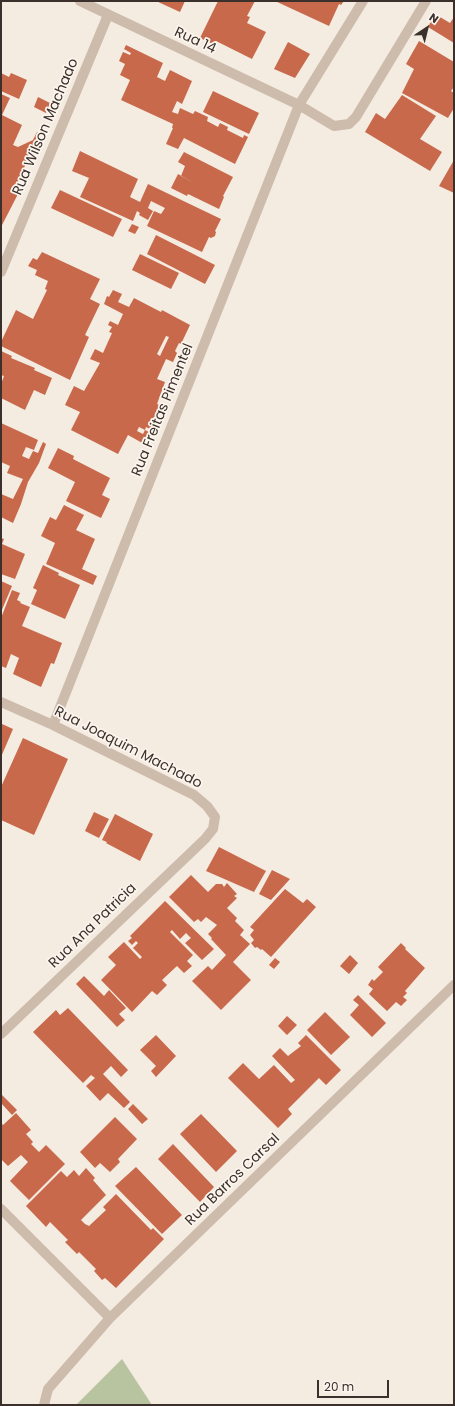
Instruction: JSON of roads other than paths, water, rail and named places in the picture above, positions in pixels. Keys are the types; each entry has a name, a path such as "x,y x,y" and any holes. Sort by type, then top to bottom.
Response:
{"street":[{"name":"Rua 14","path":"80,1 299,105"},
{"name":"Rua Freitas Pimentel","path":"53,725 299,105 363,1"},
{"path":"299,105 334,126 349,124 356,117 426,1"},
{"name":"Rua Wilson Machado","path":"1,272 108,15"},
{"name":"Rua Joaquim Machado","path":"1,702 53,725 194,795 207,806 215,817 213,829 205,839"},
{"name":"Rua Ana Patricia","path":"1,1034 205,839"},
{"name":"Rua Barros Carsal","path":"44,1405 48,1389 110,1318 454,985"},
{"path":"1,1209 110,1318"}]}
